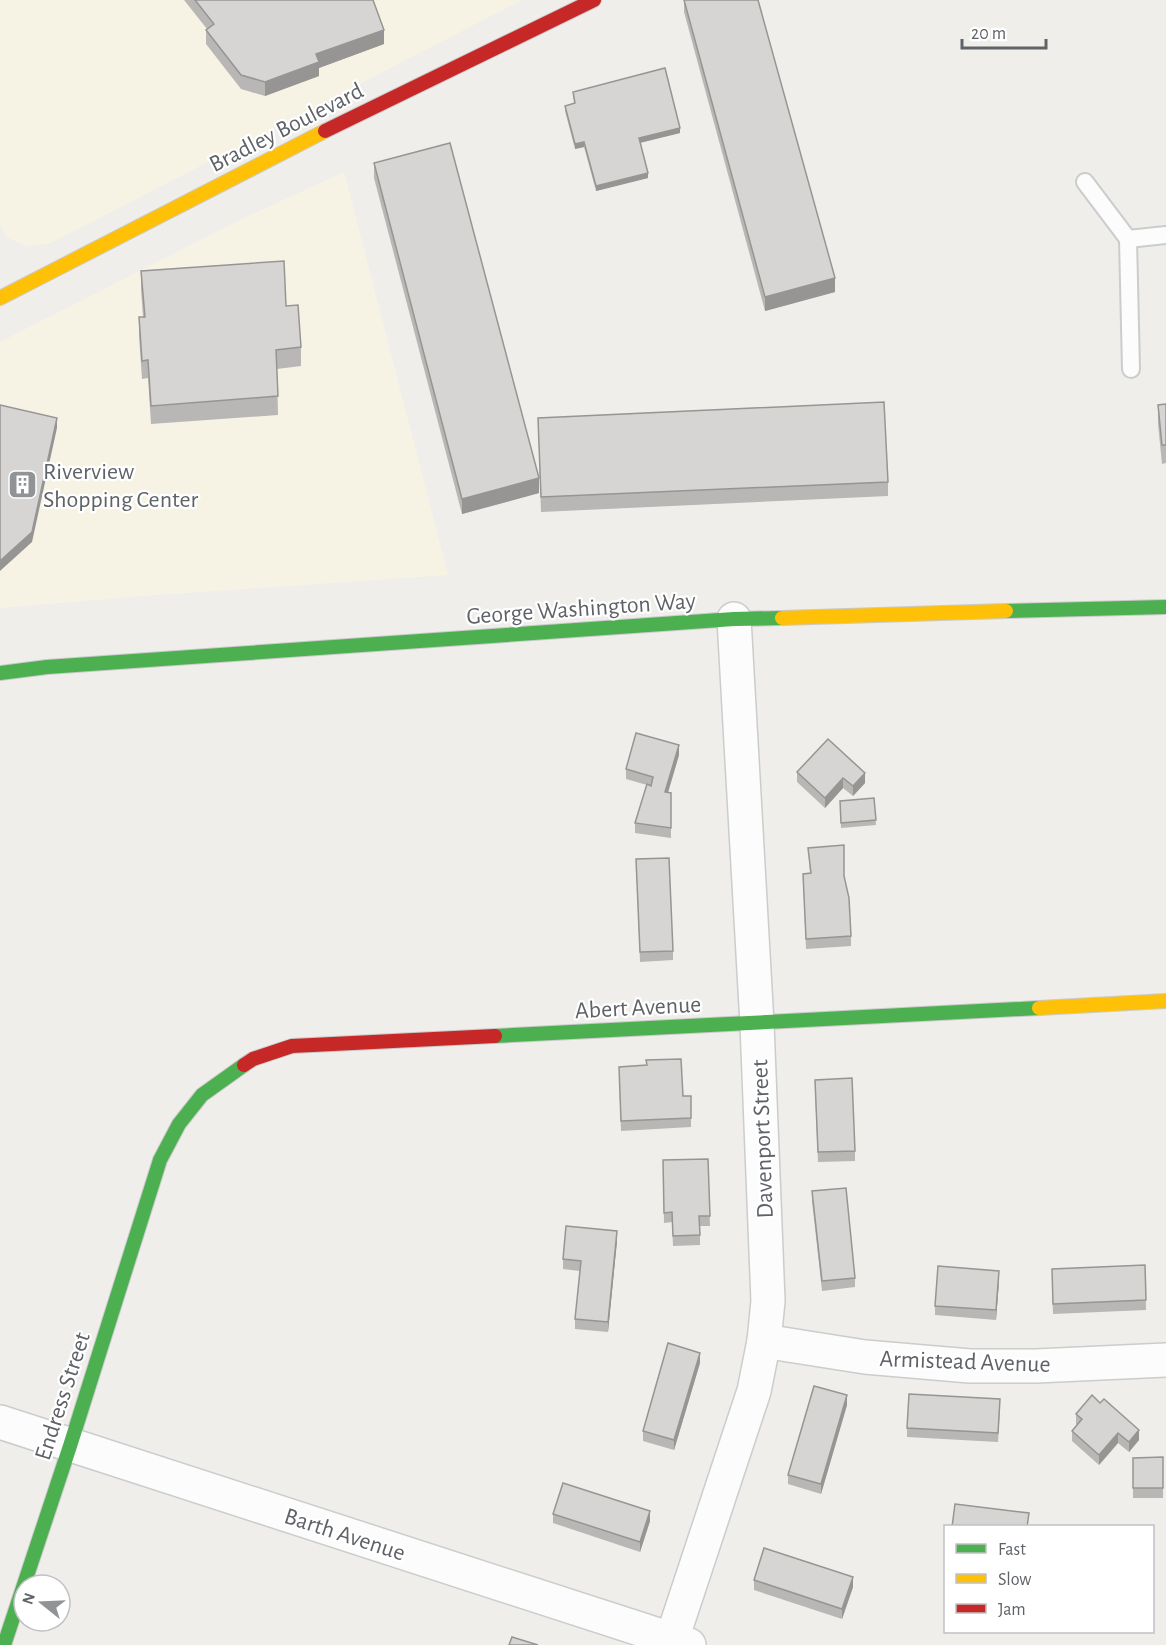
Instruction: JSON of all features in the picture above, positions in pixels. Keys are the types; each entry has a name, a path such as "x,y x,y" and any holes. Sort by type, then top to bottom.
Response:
{"street":[{"name":"Bradley Boulevard","path":"2,294 302,143 594,0"},
{"name":"George Washington Way","path":"0,672 734,619 1166,607"},
{"name":"Davenport Street","path":"677,1643 754,1391 764,1341 768,1301 757,1024 734,619"},
{"name":"Abert Avenue","path":"160,1160 179,1124 202,1095 253,1059 292,1046 757,1024 1166,1001"},
{"name":"Endress Street","path":"4,1645 70,1446 160,1160"},
{"name":"Armistead Avenue","path":"764,1341 865,1357 970,1366 1036,1366 1166,1360"},
{"name":"Barth Avenue","path":"0,1422 677,1643"}],"lane":[{"path":"1085,182 1128,239 1131,369"},
{"path":"1128,239 1166,235"}],"shaded area":[{"path":"0,0 522,0 49,244 27,246 8,238 0,226"},
{"path":"344,172 448,575 0,608 0,342 242,219"}],"building":[{"path":"195,0 373,0 384,30 316,54 319,62 265,82 241,75 206,30 214,24"},
{"path":"684,0 758,0 835,278 765,297"},
{"path":"665,68 680,128 639,138 648,173 596,186 584,142 575,144 565,106 575,103 573,92"},
{"path":"450,143 539,478 462,499 374,163"},
{"path":"284,261 286,306 298,305 301,347 276,350 278,396 151,406 148,360 142,361 139,317 145,317 141,271"},
{"path":"884,402 888,482 541,497 538,418"},
{"path":"1166,404 1166,445 1162,445 1158,405"},
{"name":"Riverview Shopping Center","path":"0,405 57,418 32,532 0,561"},
{"path":"636,733 679,745 665,792 671,793 671,828 635,823 647,784 651,786 653,777 626,769"},
{"path":"828,739 865,773 853,786 843,778 825,798 797,772"},
{"path":"874,798 876,820 841,823 840,801"},
{"path":"844,845 844,876 849,898 851,936 806,939 803,874 811,873 808,848"},
{"path":"669,858 673,951 640,952 636,859"},
{"path":"681,1059 683,1096 691,1096 691,1118 621,1121 619,1067 647,1065 646,1060"},
{"path":"852,1078 855,1151 818,1152 815,1080"},
{"path":"708,1159 710,1216 699,1216 700,1235 673,1236 672,1212 664,1213 663,1160"},
{"path":"846,1188 855,1278 822,1281 812,1191"},
{"path":"566,1226 617,1231 608,1322 575,1319 581,1261 563,1259"},
{"path":"1145,1265 1146,1300 1053,1304 1052,1269"},
{"path":"938,1266 999,1271 996,1310 935,1306"},
{"path":"668,1343 700,1353 674,1440 643,1431"},
{"path":"814,1386 847,1395 821,1484 788,1475"},
{"path":"909,1394 1000,1399 998,1433 907,1428"},
{"path":"1092,1395 1100,1403 1104,1399 1139,1430 1129,1442 1118,1433 1099,1455 1072,1431 1082,1419 1076,1414"},
{"path":"1163,1457 1163,1488 1133,1488 1133,1458"},
{"path":"563,1483 650,1511 640,1542 553,1514"},
{"path":"955,1504 1029,1513 1027,1525 952,1525"},
{"path":"764,1548 853,1577 842,1609 754,1580"},
{"path":"512,1637 538,1645 509,1645"}],"traffic: fast":[{"path":"1006,611 1166,607"},
{"path":"0,673 47,667 734,619 782,618"},
{"path":"495,1036 1039,1008"},
{"path":"4,1645 70,1446 160,1160 179,1124 202,1095 244,1065"}],"traffic: slow":[{"path":"0,298 325,131"},
{"path":"782,618 1006,611"},
{"path":"1039,1008 1166,1001"}],"traffic: jam":[{"path":"325,131 594,0"},
{"path":"244,1065 253,1059 292,1046 495,1036"}],"place":[{"name":"Riverview Shopping Center","path":"22,485"}]}
